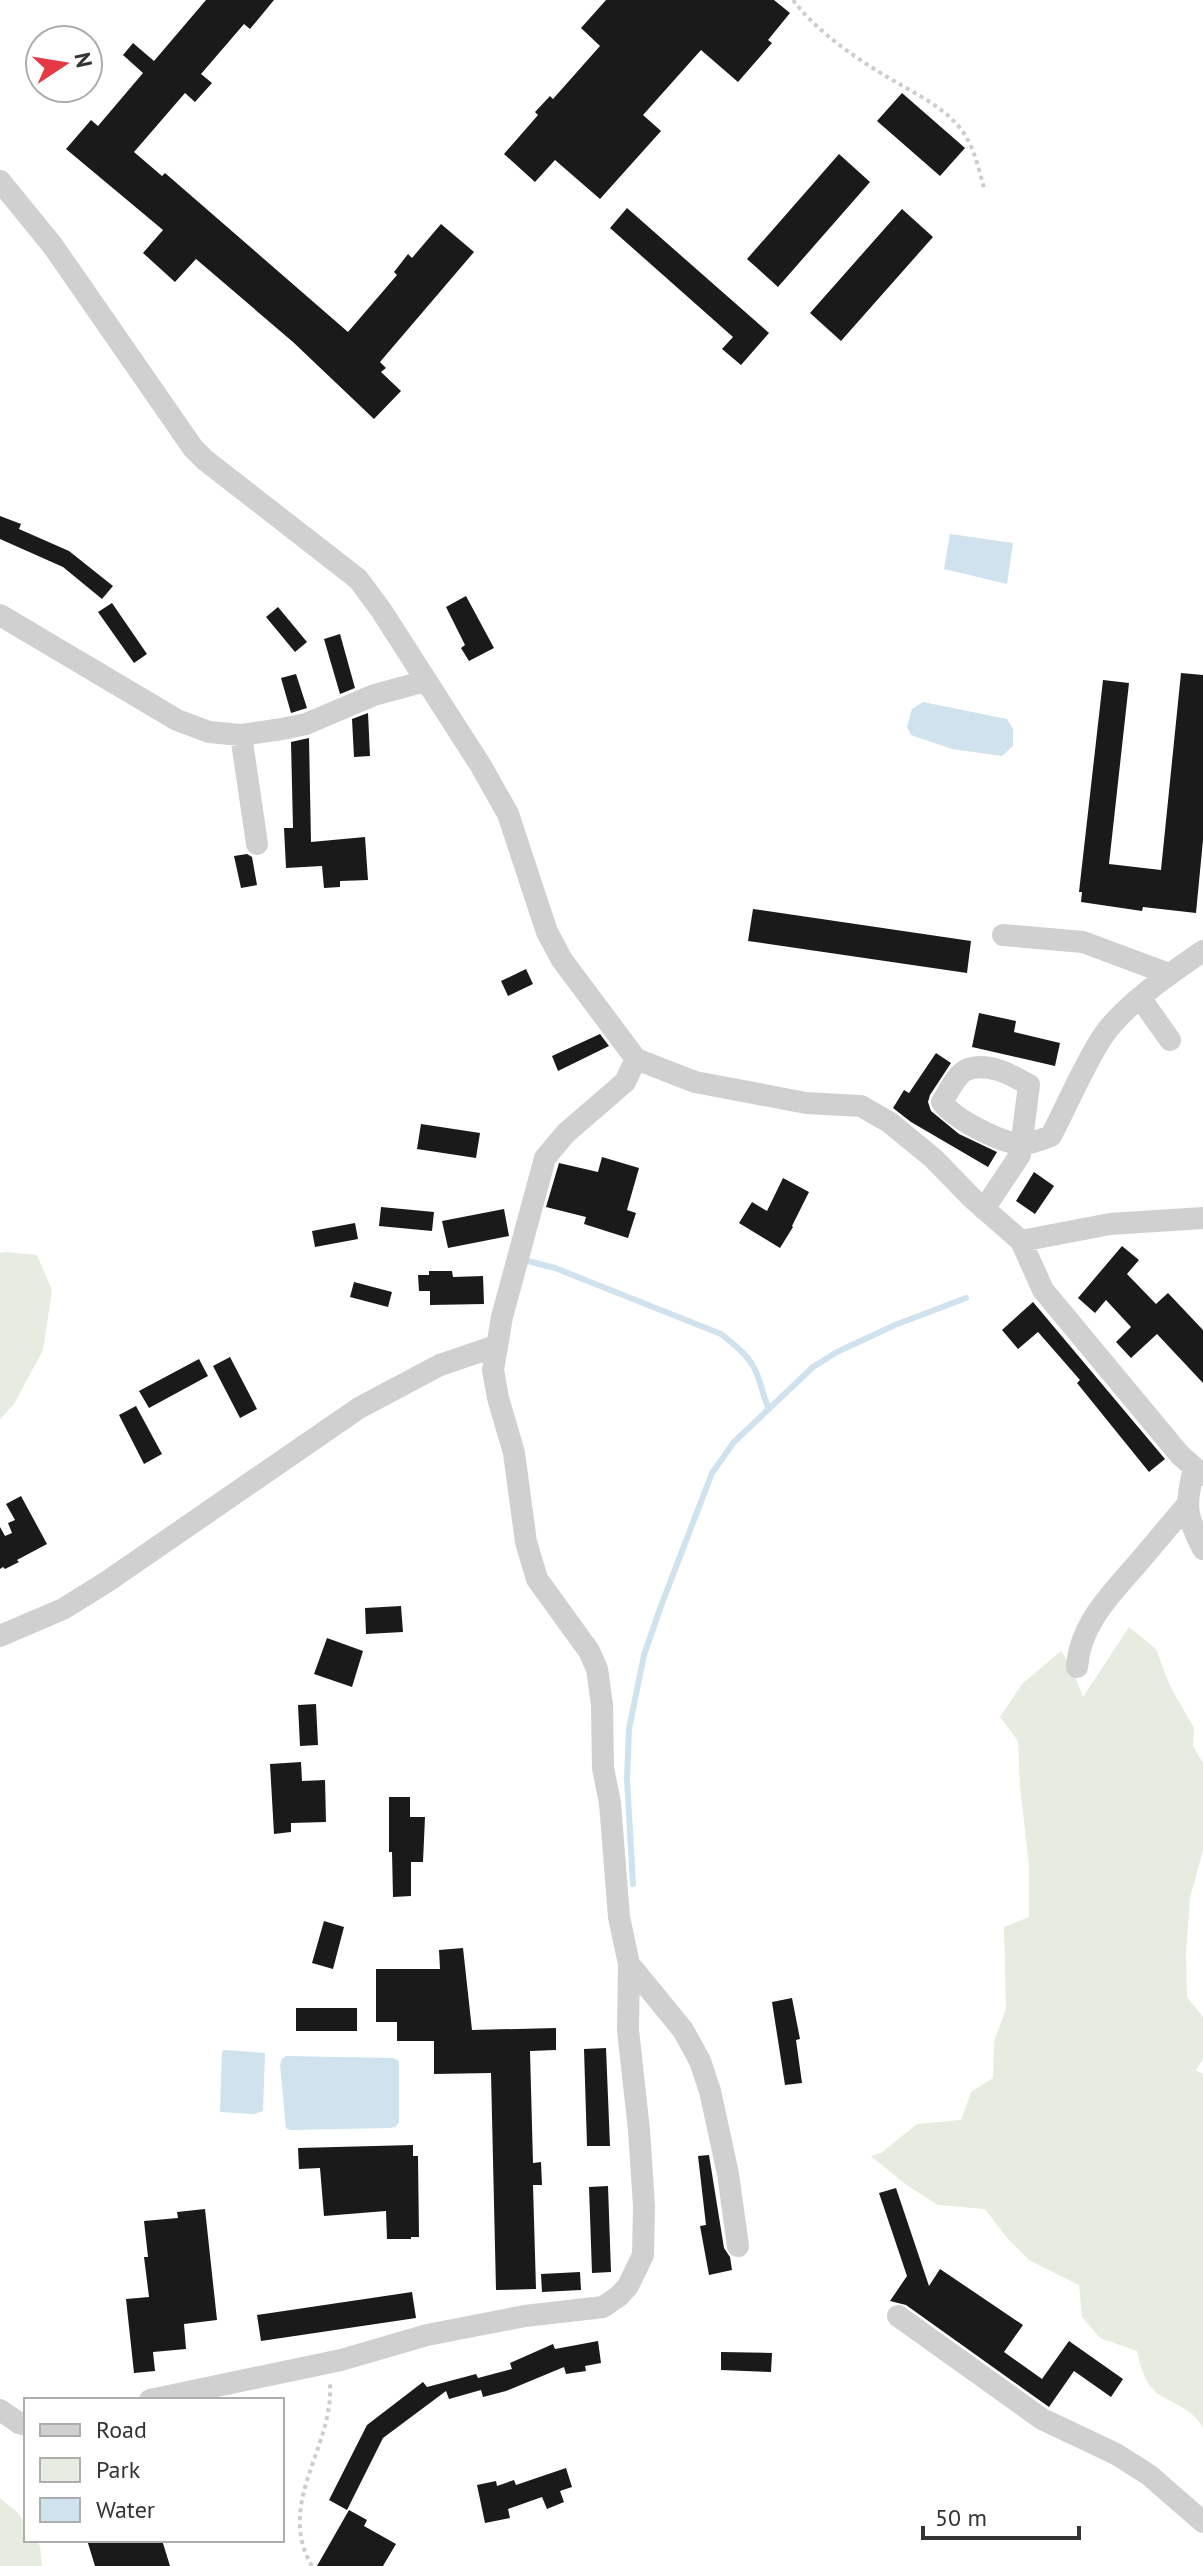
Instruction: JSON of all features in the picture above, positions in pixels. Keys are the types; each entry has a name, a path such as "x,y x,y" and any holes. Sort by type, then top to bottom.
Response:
{"street":[{"path":"0,181 53,246 193,448 358,579 381,610 481,766 508,814 547,932 562,960 636,1059 695,1082 806,1103 861,1106 889,1122 933,1158 1021,1241 1043,1290 1180,1455 1198,1471 1186,1506 1101,1605 1085,1632 1077,1667"},
{"path":"0,615 177,720 209,732 241,735 306,724 374,695 426,681"},
{"path":"241,735 257,844"},
{"path":"1003,935 1083,942 1169,974"},
{"path":"984,1209 1020,1155 1022,1144 1051,1136 1103,1036 1126,1010 1169,974 1203,951"},
{"path":"1141,999 1170,1040"},
{"path":"159,2398 328,2362 427,2335 525,2316 603,2307 628,2286 643,2255 644,2206 639,2130 628,2030 629,1964 619,1917 610,1803 603,1768 602,1705 597,1669 589,1651 537,1579 526,1542 514,1453 493,1370 496,1346 545,1158 566,1133 625,1082 636,1059"},
{"path":"1021,1241 1110,1224 1203,1218"},
{"path":"0,1636 63,1609 95,1590 359,1408 440,1365 496,1346"},
{"path":"1186,1506 1192,1529 1203,1549"},
{"path":"629,1964 683,2030 700,2061 710,2091 728,2174 738,2246"},
{"path":"898,2316 1042,2419 1116,2454 1149,2475 1203,2522"},
{"path":"0,2410 24,2424"}],"path":[{"path":"793,0 807,19 831,40 929,101 961,129 970,145 985,191"},
{"path":"312,2566 305,2554 299,2526 301,2501 329,2410 328,2362"}],"green space":[{"path":"0,1253 37,1255 52,1290 43,1350 14,1404 0,1419"},
{"path":"1129,1627 1156,1649 1170,1686 1194,1728 1193,1746 1203,1763 1203,1850 1190,1898 1186,1953 1187,1997 1203,2017 1203,2059 1196,2070 1203,2074 1203,2428 1190,2413 1153,2390 1144,2376 1137,2351 1100,2338 1082,2317 1079,2285 1029,2260 985,2209 938,2205 871,2156 881,2153 917,2124 961,2120 971,2092 993,2078 994,2042 1006,2008 1004,1927 1029,1917 1029,1866 1018,1741 1000,1717 1022,1684 1061,1651 1070,1664 1083,1697"},
{"path":"0,2498 23,2520 24,2542 37,2542 40,2546 42,2566 0,2566"}],"water":[{"path":"950,534 1013,543 1007,584 944,569"},
{"path":"923,702 1007,719 1013,729 1013,746 1002,756 952,749 911,735 907,727 912,709"},
{"path":"224,2050 265,2053 263,2111 254,2114 220,2112"},
{"path":"286,2056 393,2058 399,2061 399,2122 396,2127 286,2128 280,2065"}],"building":[{"path":"206,0 274,0 250,29 244,24 201,74 212,83 195,102 185,93 134,152 162,176 165,173 348,332 397,275 394,272 408,254 412,258 441,224 474,252 380,362 386,368 381,372 401,391 374,419 293,342 196,259 175,282 143,253 163,230 66,149 91,120 98,126 143,73 123,55 133,43 154,61"},
{"path":"606,0 774,0 790,13 768,40 772,43 738,82 701,50 643,115 661,131 600,199 555,160 535,182 504,154 538,115 535,112 550,96 553,99 600,46 581,28"},
{"path":"902,93 965,148 940,176 877,121"},
{"path":"839,154 870,182 778,287 747,259"},
{"path":"627,208 769,333 741,365 722,349 733,337 610,228"},
{"path":"902,209 933,237 841,341 810,313"},
{"path":"0,516 21,524 19,529 69,551 113,586 102,599 63,567 0,539"},
{"path":"466,596 494,648 469,661 461,648 465,645 446,607"},
{"path":"112,603 147,654 134,663 98,612"},
{"path":"278,607 307,642 295,652 266,617"},
{"path":"340,634 355,688 340,694 324,639"},
{"path":"1181,673 1203,675 1203,840 1196,913 1143,907 1142,911 1081,902 1082,892 1079,892 1103,680 1129,683 1109,864 1161,870"},
{"path":"296,674 307,708 291,713 281,678"},
{"path":"368,713 370,756 354,757 352,719"},
{"path":"309,738 311,842 365,837 368,880 340,881 340,887 324,888 322,866 286,868 284,828 293,828 291,742"},
{"path":"247,854 252,857 257,885 241,888 234,856"},
{"path":"753,909 971,941 967,973 748,941"},
{"path":"526,969 533,984 508,996 501,981"},
{"path":"979,1013 1016,1021 1014,1032 1060,1043 1055,1066 972,1047"},
{"path":"600,1034 609,1046 558,1071 552,1056"},
{"path":"936,1053 951,1063 930,1095 928,1102 931,1111 959,1134 997,1152 988,1167 893,1108 904,1090 909,1093"},
{"path":"421,1124 480,1133 476,1158 417,1149"},
{"path":"602,1157 639,1168 627,1210 636,1213 628,1238 584,1224 586,1217 546,1207 559,1163 598,1172"},
{"path":"1034,1172 1054,1186 1035,1214 1016,1201"},
{"path":"783,1178 809,1192 780,1248 739,1223 752,1202 767,1211"},
{"path":"381,1207 434,1212 432,1231 379,1226"},
{"path":"504,1209 509,1236 448,1248 442,1221"},
{"path":"355,1223 358,1239 315,1247 312,1231"},
{"path":"1122,1246 1139,1260 1127,1274 1156,1304 1168,1293 1203,1330 1203,1383 1157,1334 1131,1358 1116,1342 1131,1327 1106,1300 1095,1313 1078,1298"},
{"path":"429,1271 452,1271 453,1277 483,1276 484,1304 430,1305 430,1291 419,1291 418,1275 429,1275"},
{"path":"354,1282 392,1292 388,1307 350,1297"},
{"path":"1033,1302 1165,1459 1149,1472 1077,1383 1080,1380 1038,1332 1018,1349 1002,1330"},
{"path":"230,1357 257,1409 240,1418 213,1366"},
{"path":"199,1359 208,1376 149,1408 139,1391"},
{"path":"136,1406 162,1454 144,1464 119,1415"},
{"path":"21,1496 47,1544 17,1560 19,1562 0,1569 0,1527 5,1536 12,1533 8,1523 15,1520 6,1504"},
{"path":"401,1606 403,1632 366,1634 365,1608"},
{"path":"327,1638 363,1651 352,1687 314,1674"},
{"path":"316,1704 318,1745 300,1746 298,1705"},
{"path":"301,1762 302,1781 325,1780 326,1822 291,1823 291,1832 274,1834 270,1764"},
{"path":"389,1797 410,1797 410,1817 425,1817 423,1862 411,1862 411,1896 393,1897"},
{"path":"324,1921 344,1927 333,1969 312,1963"},
{"path":"463,1948 472,2030 556,2028 556,2050 530,2051 533,2163 541,2162 542,2185 533,2185 536,2289 496,2290 491,2073 434,2074 434,2041 397,2041 397,2022 376,2022 376,1969 440,1969 439,1950"},
{"path":"792,1998 800,2039 796,2040 802,2083 785,2085 772,2002"},
{"path":"296,2008 357,2008 357,2031 296,2031"},
{"path":"606,2048 610,2146 587,2146 584,2049"},
{"path":"413,2145 413,2156 418,2156 419,2237 411,2239 387,2239 386,2211 324,2216 320,2168 299,2169 298,2148"},
{"path":"709,2155 724,2248 730,2257 732,2270 709,2275 700,2226 706,2225 698,2156"},
{"path":"608,2186 611,2272 592,2273 589,2187"},
{"path":"896,2188 929,2286 940,2269 1023,2325 1004,2352 1042,2379 1069,2341 1123,2379 1111,2397 1074,2371 1049,2407 906,2305 890,2301 907,2276 879,2193"},
{"path":"205,2209 217,2320 184,2324 186,2349 153,2352 155,2371 134,2373 126,2299 149,2297 144,2221 178,2218 177,2212"},
{"path":"580,2272 581,2290 542,2292 541,2274"},
{"path":"412,2292 416,2318 261,2341 257,2315"},
{"path":"598,2341 601,2363 585,2366 586,2371 566,2374 564,2367 483,2397 481,2390 449,2399 446,2391 383,2438 347,2510 329,2500 367,2425 423,2382 427,2387 476,2374 478,2378 512,2369 510,2363 553,2344 555,2349"},
{"path":"721,2352 772,2353 771,2372 721,2370"},
{"path":"566,2468 572,2487 560,2491 564,2502 547,2509 542,2497 508,2509 510,2518 485,2523 477,2485 496,2481 497,2486 514,2480 516,2485"},
{"path":"349,2510 367,2520 364,2526 396,2544 383,2566 317,2566"},
{"path":"88,2542 163,2542 170,2566 95,2566"}],"waterway":[{"path":"528,1261 555,1268 721,1334 750,1361 769,1409"},
{"path":"633,1884 627,1779 629,1729 644,1655 712,1473 734,1442 813,1367 837,1352 895,1325 966,1298"}]}
